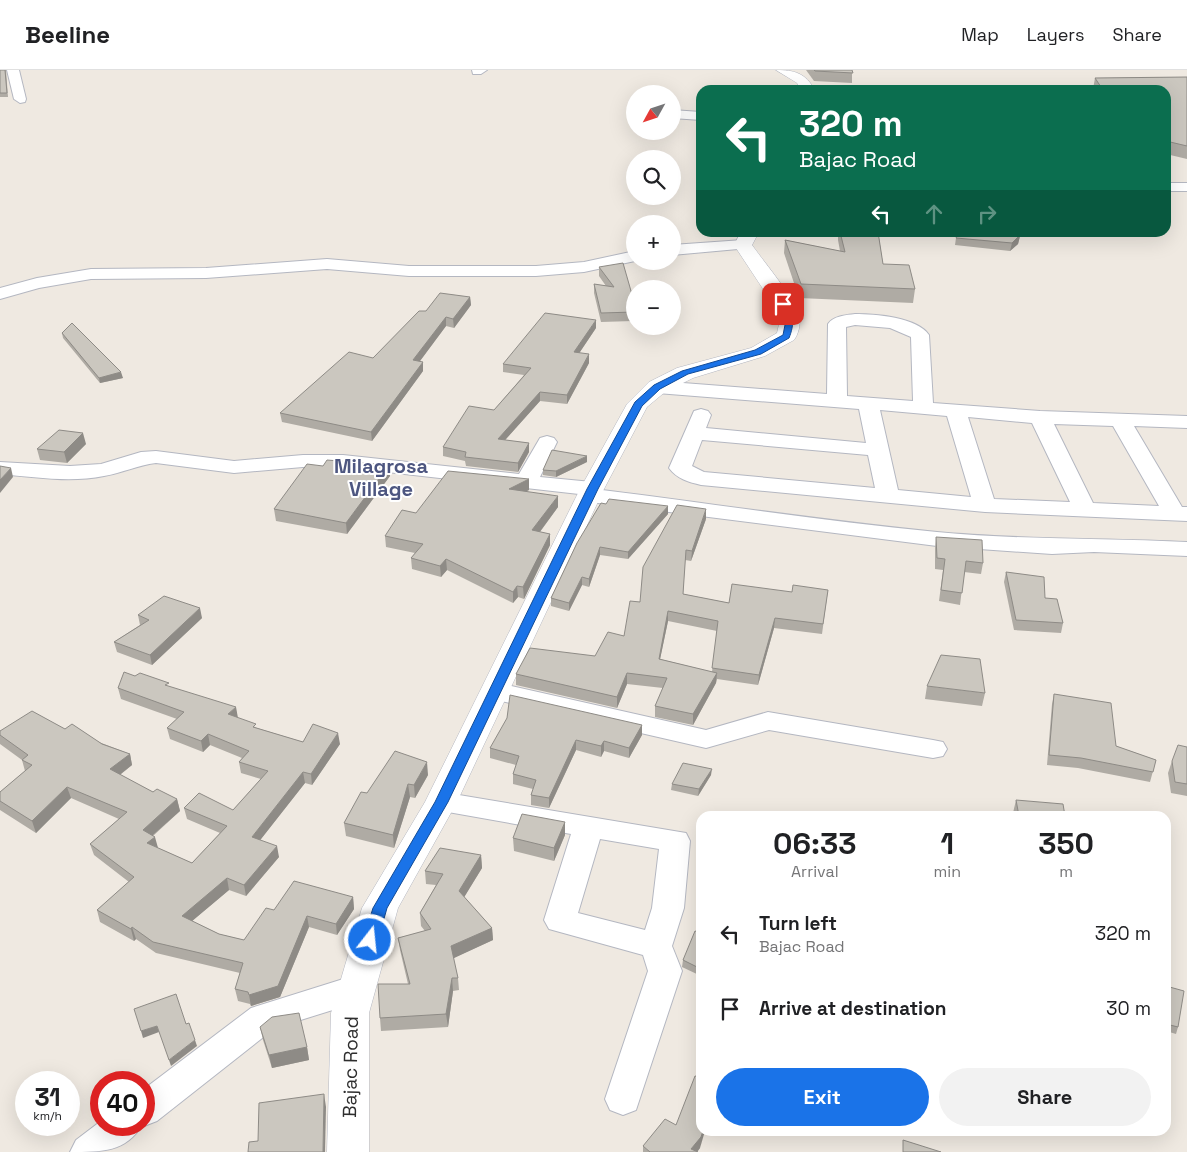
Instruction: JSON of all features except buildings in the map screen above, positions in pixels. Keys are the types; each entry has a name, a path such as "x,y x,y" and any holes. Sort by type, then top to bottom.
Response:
{"street":[{"path":"13,70 20,99"},
{"path":"783,70 802,80 805,85"},
{"path":"681,115 696,116"},
{"path":"1171,187 1187,187"},
{"path":"681,249 746,239"},
{"name":"Bajac Road","path":"348,1152 350,1013 380,908 441,802 591,492 638,404 657,387 685,373 758,352 786,336 790,320 746,239"},
{"path":"2,292 91,274 206,273 327,264 409,271 536,271 584,267 626,258"},
{"path":"837,401 837,324 851,319 902,325 920,335 923,408"},
{"path":"657,387 1040,417 1187,422"},
{"path":"868,404 888,497"},
{"path":"956,411 985,505"},
{"path":"1040,417 1086,511"},
{"path":"1120,420 1181,514"},
{"path":"878,450 697,424 680,468 687,473 701,478 888,497 1086,511 1181,514"},
{"path":"526,482 547,442"},
{"path":"0,468 70,473 103,470 141,458 156,457 234,467 303,461 343,460 526,482 937,539 1052,548 1094,545 1187,549"},
{"path":"494,691 706,739 768,721 933,749"},
{"path":"441,802 675,841 668,908 656,946 665,971 623,1099"},
{"path":"589,826 560,920 656,946"},
{"path":"155,1101 263,1018 356,989"},
{"path":"89,1152 110,1136"}],"district":[{"name":"Milagrosa Village","path":"381,478"}],"route":[{"path":"370,940 380,908 441,802 592,489 638,404 657,387 685,373 758,352 786,336 790,320 783,304"}]}
